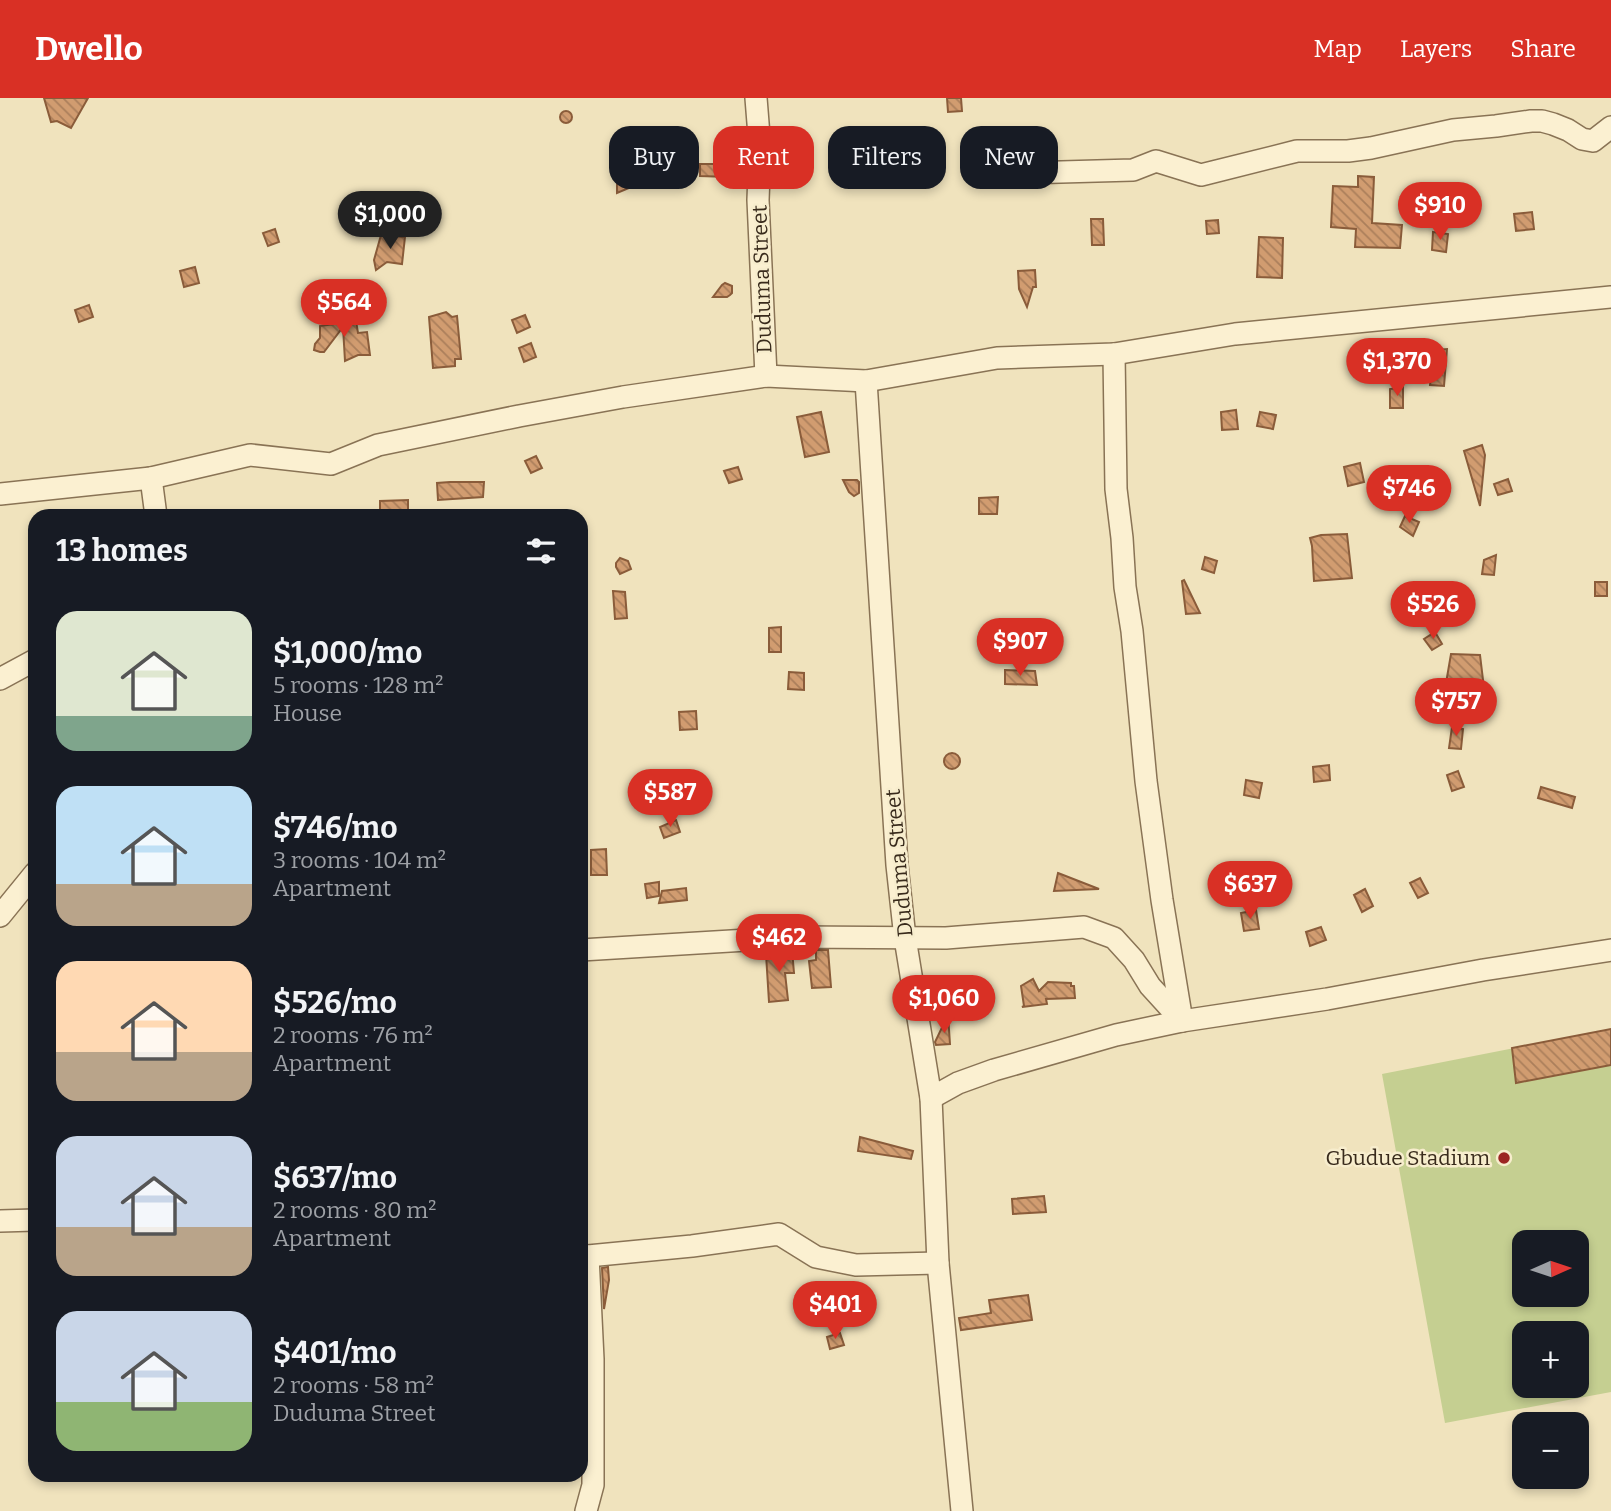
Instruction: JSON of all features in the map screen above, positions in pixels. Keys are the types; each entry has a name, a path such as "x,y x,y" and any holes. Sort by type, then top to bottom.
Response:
{"street":[{"name":"Duduma Street","path":"756,98 760,148 758,200 766,376"},
{"path":"1058,172 1133,170 1156,161 1201,175 1297,151 1371,148 1453,130 1542,121 1568,130 1582,139 1593,141 1611,127"},
{"path":"0,494 150,478 250,455 331,464 378,445 519,416 623,397 766,376 866,381 996,358 1114,354 1235,334 1611,297"},
{"path":"1114,354 1116,489 1125,587 1161,901 1182,1021"},
{"name":"Duduma Street","path":"866,381 896,851 905,938 931,1098 938,1263 962,1511"},
{"path":"150,478 155,509"},
{"path":"0,679 28,664"},
{"path":"0,916 28,882"},
{"path":"588,950 796,937 946,938 1084,927 1114,938 1134,960 1150,986 1182,1021"},
{"path":"931,1098 958,1083 994,1070 1116,1035 1182,1021 1611,950"},
{"path":"0,1221 28,1220"},
{"path":"588,1258 779,1234 816,1257 856,1265 938,1263"},
{"path":"586,1511 593,1485 593,1359 588,1303"}],"green space":[{"name":"Gbudue Stadium","path":"1611,1029 1611,1392 1589,1396 1589,1321 1512,1321 1512,1398 1579,1398 1445,1423 1382,1074"}],"building":[{"path":"44,98 88,98 71,128 57,121 51,122"},
{"path":"947,98 961,98 962,111 948,112"},
{"path":"561,112 571,112 571,122 561,122"},
{"path":"700,164 713,164 713,176 700,176"},
{"path":"1358,176 1374,177 1372,223 1402,225 1400,248 1355,247 1356,229 1331,227 1333,186 1358,187"},
{"path":"1532,212 1534,229 1516,231 1514,214"},
{"path":"1091,219 1103,219 1104,245 1092,245"},
{"path":"1218,220 1219,233 1207,234 1206,221"},
{"path":"275,229 279,242 268,246 263,233"},
{"path":"1433,232 1448,234 1446,252 1432,250"},
{"path":"381,235 405,237 402,264 387,262 376,270 374,260"},
{"path":"1259,237 1283,238 1282,278 1257,277"},
{"path":"195,267 199,283 184,287 180,271"},
{"path":"1035,270 1036,287 1033,287 1027,307 1019,289 1018,271"},
{"path":"725,283 732,286 732,293 727,297 713,297 722,285"},
{"path":"89,305 93,317 79,322 75,310"},
{"path":"446,312 452,317 457,316 461,359 455,359 455,366 433,368 429,317"},
{"path":"525,315 530,327 517,333 512,320"},
{"path":"356,321 358,333 367,332 370,355 358,355 345,361 343,327 324,352 314,350 320,338 320,326"},
{"path":"531,343 536,357 524,362 519,348"},
{"path":"1447,349 1444,386 1430,385 1432,361 1410,357 1410,352"},
{"path":"1403,387 1403,408 1390,408 1390,389"},
{"path":"1236,410 1238,429 1222,430 1221,412"},
{"path":"821,412 829,452 805,457 797,417"},
{"path":"1260,412 1276,415 1273,429 1257,426"},
{"path":"1482,445 1485,455 1480,506 1464,451"},
{"path":"536,456 542,468 531,473 525,461"},
{"path":"1360,463 1364,482 1348,486 1344,467"},
{"path":"738,467 742,479 729,483 724,471"},
{"path":"1508,479 1512,491 1498,495 1494,484"},
{"path":"843,480 857,480 859,493 854,496 849,492"},
{"path":"484,482 483,497 438,500 437,483"},
{"path":"998,497 997,514 979,514 979,498"},
{"path":"408,500 408,509 380,509 380,501"},
{"path":"1405,516 1419,522 1413,536 1400,527"},
{"path":"1347,534 1352,578 1314,581 1310,538"},
{"path":"1496,555 1494,575 1482,574 1484,560"},
{"path":"1205,557 1217,561 1214,573 1202,569"},
{"path":"620,558 628,561 631,569 620,574 616,563"},
{"path":"1184,580 1200,613 1186,614"},
{"path":"1595,582 1607,582 1607,596 1595,596"},
{"path":"613,591 625,592 627,618 615,619"},
{"path":"781,627 781,652 769,652 769,628"},
{"path":"1435,632 1442,644 1432,650 1424,639"},
{"path":"1451,654 1480,655 1484,688 1456,691 1445,689"},
{"path":"1005,670 1035,671 1037,685 1005,684"},
{"path":"789,672 804,673 804,690 788,689"},
{"path":"696,711 697,729 680,730 679,712"},
{"path":"1452,727 1463,729 1461,749 1449,748"},
{"path":"952,753 958,755 958,767 952,769 946,767 944,761 946,755"},
{"path":"1329,765 1330,780 1314,782 1313,767"},
{"path":"1458,771 1464,787 1452,791 1447,775"},
{"path":"1246,780 1262,783 1259,798 1244,795"},
{"path":"1541,787 1575,797 1572,808 1538,798"},
{"path":"676,820 680,832 664,838 660,827"},
{"path":"606,849 607,875 591,875 591,850"},
{"path":"1058,873 1099,889 1054,891"},
{"path":"1420,878 1428,893 1418,898 1410,883"},
{"path":"659,882 659,896 647,898 645,884"},
{"path":"686,888 687,900 659,903 662,891"},
{"path":"1365,889 1373,906 1362,912 1354,895"},
{"path":"1256,910 1259,929 1244,931 1241,913"},
{"path":"1321,927 1326,940 1310,946 1306,932"},
{"path":"792,950 794,973 785,973 788,1000 769,1002 766,954"},
{"path":"816,950 828,950 831,987 812,988 809,961 816,960"},
{"path":"1033,979 1039,991 1048,982 1071,983 1071,986 1074,986 1075,998 1046,999 1047,1004 1022,1007 1021,986"},
{"path":"948,1015 950,1044 936,1045 935,1042"},
{"path":"1611,1029 1611,1065 1516,1083 1512,1048"},
{"path":"860,1137 913,1151 911,1159 858,1151"},
{"path":"1044,1196 1046,1212 1013,1214 1012,1199"},
{"path":"608,1267 609,1280 604,1309 602,1268"},
{"path":"1028,1295 1032,1320 961,1330 959,1318 991,1313 989,1300"},
{"path":"840,1333 844,1345 830,1349 827,1337"}],"place":[{"name":"Gbudue Stadium","path":"1504,1158"}]}
